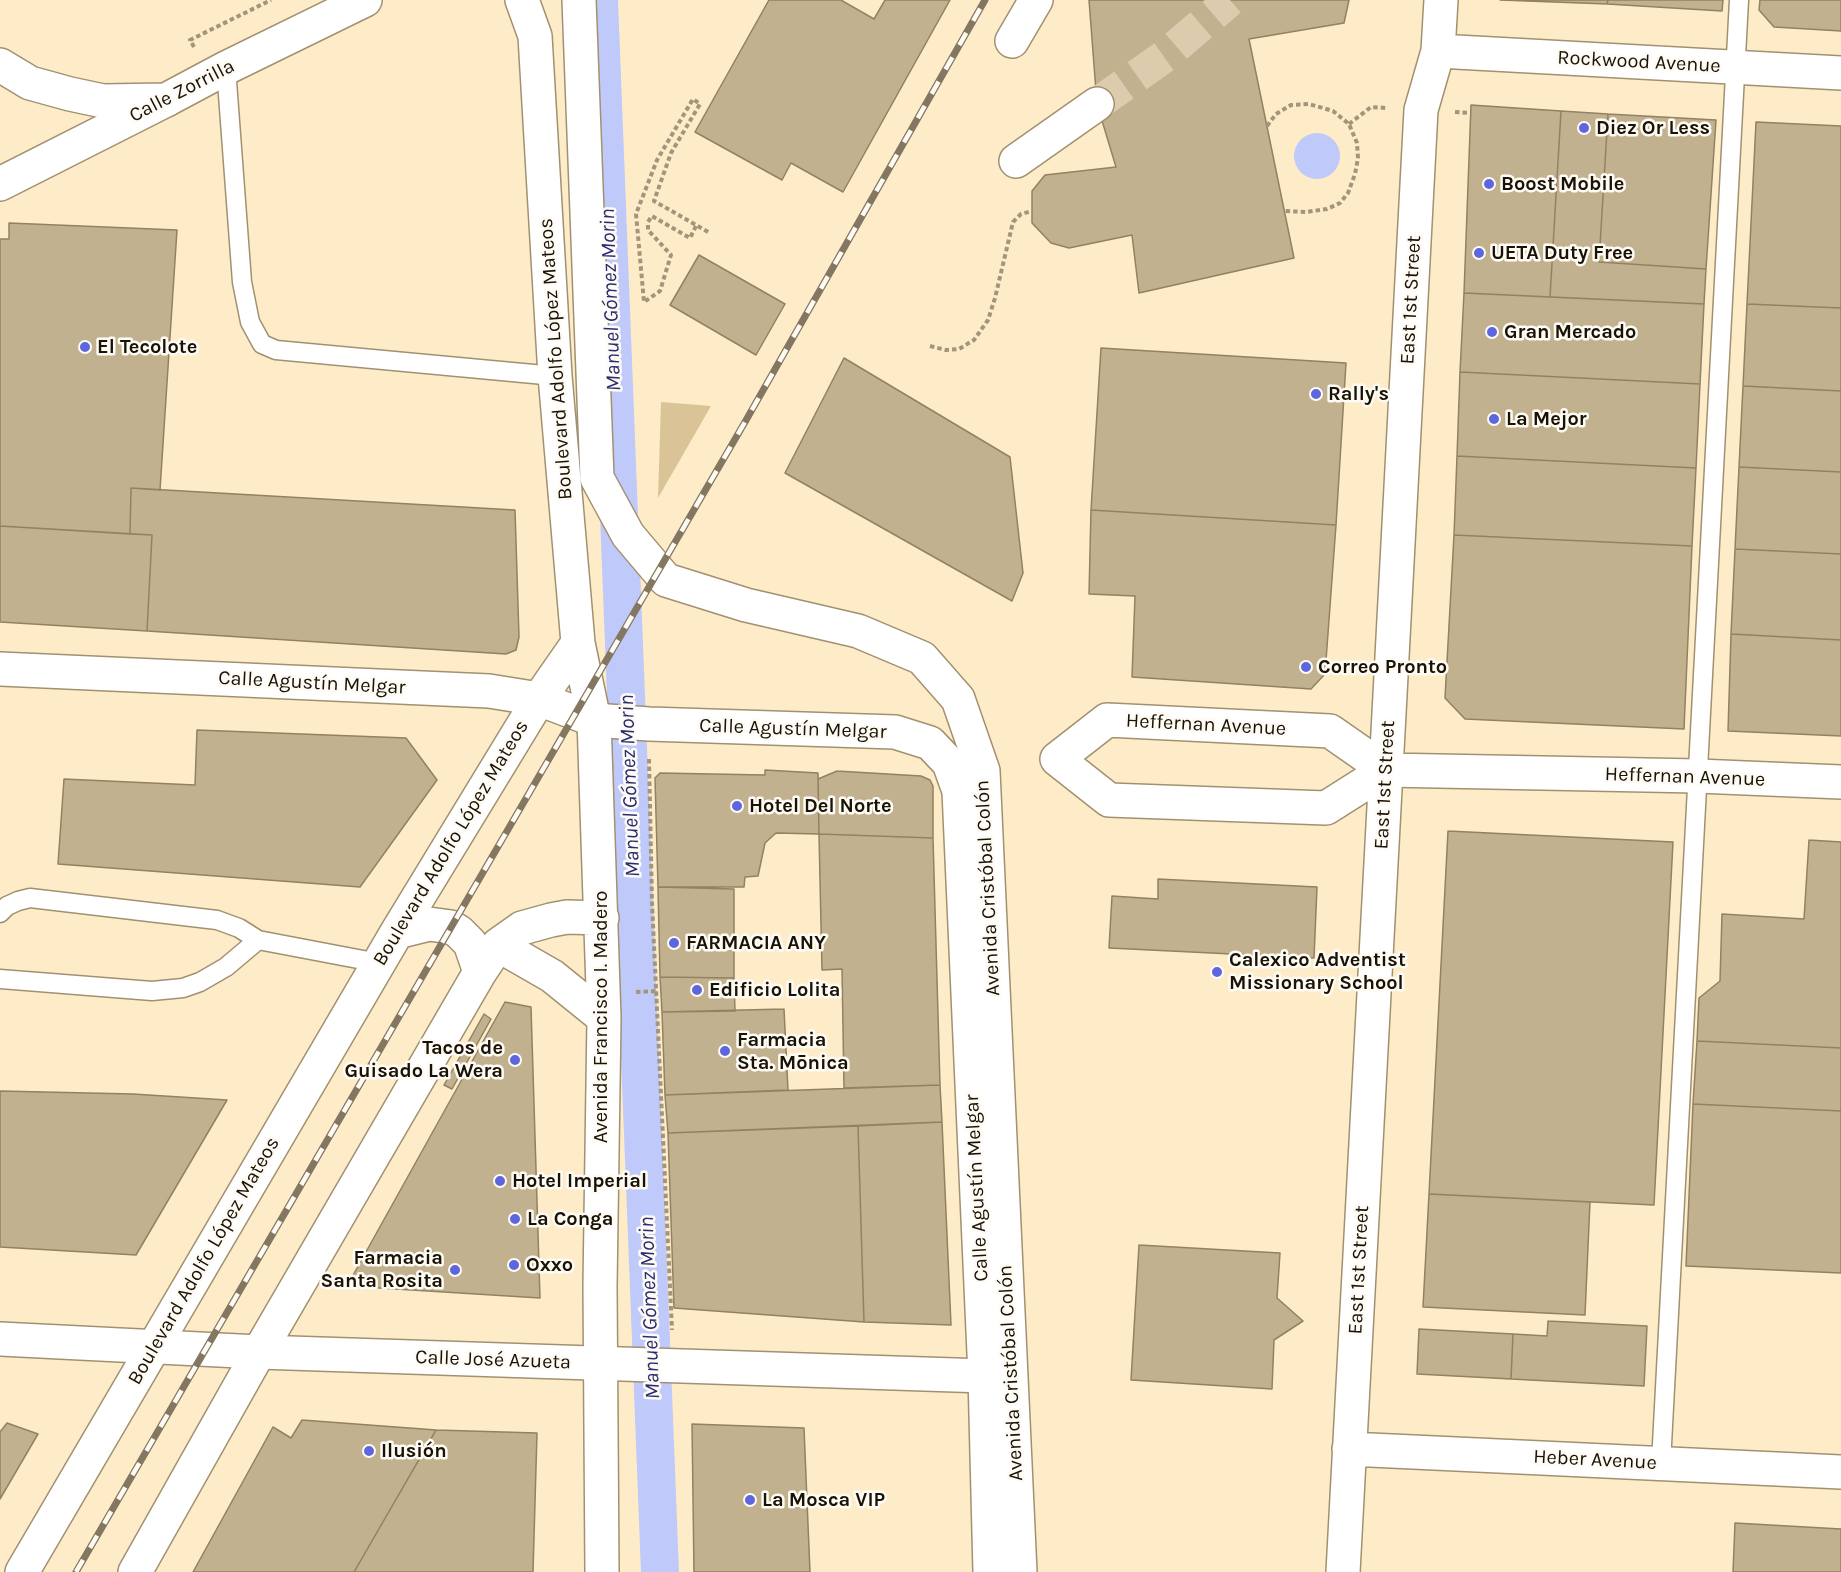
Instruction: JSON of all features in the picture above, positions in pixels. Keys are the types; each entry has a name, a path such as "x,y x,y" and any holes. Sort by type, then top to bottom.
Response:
{"main road":[{"name":"Calle Zorrilla","path":"0,184 226,68 365,0"},
{"name":"Boulevard Adolfo López Mateos","path":"22,1572 397,932 538,699 578,643 555,376 535,36 522,0"},
{"name":"Avenida Cristóbal Colón","path":"579,0 597,478 628,535 666,580 746,604 858,632 922,658 958,699 983,771 1020,1572"},
{"path":"1012,41 1036,0"},
{"name":"East 1st Street","path":"1343,1572 1421,110 1438,51 1441,0"},
{"name":"Rockwood Avenue","path":"1438,51 1841,73"},
{"path":"0,65 30,83 70,94 103,100 166,100"},
{"path":"1016,161 1096,104"},
{"name":"Avenida Francisco I. Madero","path":"578,643 594,720 602,918 604,1018 600,1364 602,1572"},
{"name":"Calle Agustín Melgar","path":"0,669 489,691 538,699 594,720 649,724 895,732 930,743 949,763 959,791 985,1376 990,1572"},
{"name":"Heffernan Avenue","path":"1386,770 1330,731 1107,720 1057,759 1109,800 1326,808 1386,770 1698,776 1841,782"},
{"path":"135,1572 259,1352 480,972 498,945 522,928 541,923 567,917 602,918"},
{"path":"397,932 429,924 451,927 471,944 480,972"},
{"path":"498,945 552,976 604,1018"},
{"name":"Calle José Azueta","path":"0,1339 259,1352 985,1376"},
{"name":"Heber Avenue","path":"1349,1449 1841,1472"}],"lane":[{"path":"1661,1462 1739,0"},
{"path":"226,68 242,282 250,322 262,344 276,350 555,376"},
{"path":"0,913 7,906 30,898 217,920 239,928 258,940 379,963"},
{"path":"0,979 152,992 183,988 200,982 226,967 258,940"}],"path":[{"path":"696,226 690,238 652,216 648,222 648,230 671,255 660,291 644,302 636,214 657,160 693,99 700,104 672,153 654,201 710,233"},
{"path":"1268,126 1276,114 1291,105 1309,104 1333,111 1349,124 1357,143 1358,158 1355,174 1348,194 1340,202 1327,209 1306,212 1284,211"},
{"path":"930,346 946,350 959,349 974,340 988,320 992,309 1013,222 1021,214 1032,211"},
{"path":"649,724 652,903 674,1367"}],"shaded area":[{"path":"661,402 711,406 658,498"}],"water":[{"path":"1317,133 1326,134 1334,139 1339,147 1339,165 1334,173 1326,178 1317,179 1308,178 1300,173 1295,165 1294,156 1295,147 1300,139 1308,134"}],"building":[{"path":"769,0 841,0 874,19 885,0 950,0 843,192 791,163 782,180 695,132"},
{"path":"1089,0 1349,0 1344,23 1249,39 1294,258 1139,293 1132,235 1069,248 1051,243 1032,223 1032,191 1045,175 1116,167 1097,104"},
{"path":"1500,0 1608,0 1607,4"},
{"path":"1608,0 1723,0 1722,11 1607,4"},
{"path":"1760,0 1841,0 1841,31 1774,27 1759,10"},
{"path":"1471,105 1561,111 1550,297 1464,293"},
{"path":"1561,111 1608,114 1599,262 1706,269 1704,304 1550,297"},
{"path":"1608,114 1716,120 1706,269 1599,262"},
{"path":"1756,122 1841,126 1841,308 1747,304"},
{"name":"El Tecolote","path":"9,223 177,230 160,490 131,488 130,534 0,526 0,239 9,239"},
{"path":"699,255 785,304 756,355 670,305"},
{"path":"1464,293 1704,304 1700,384 1460,372"},
{"path":"1747,304 1841,308 1841,391 1743,386"},
{"path":"1101,348 1346,363 1336,525 1091,510"},
{"path":"844,358 1010,457 1023,573 1012,601 785,473"},
{"path":"1460,372 1700,384 1696,468 1457,456"},
{"path":"1743,386 1841,391 1841,472 1739,467"},
{"path":"1457,456 1696,468 1692,546 1454,535"},
{"path":"1739,467 1841,472 1841,554 1735,549"},
{"path":"131,488 515,510 519,637 516,650 506,654 147,631 152,535 130,534"},
{"path":"1091,510 1336,525 1325,674 1311,689 1132,677 1135,596 1089,594"},
{"path":"0,526 152,535 147,631 0,622"},
{"path":"1454,535 1692,546 1684,729 1465,719 1445,698"},
{"path":"1735,549 1841,554 1841,640 1731,634"},
{"path":"1731,634 1841,640 1841,736 1728,731"},
{"path":"197,730 406,738 437,780 360,887 58,864 64,779 195,785"},
{"name":"Hotel Del Norte","path":"765,770 818,773 819,834 776,833 765,843 758,876 745,877 744,887 658,887 655,778 660,773 765,775"},
{"path":"837,771 921,776 930,780 933,786 933,838 819,834 818,779"},
{"path":"1448,831 1673,842 1654,1205 1429,1194"},
{"path":"819,834 933,838 940,1085 844,1088 842,969 822,970"},
{"path":"1809,840 1841,842 1841,1048 1697,1041 1699,998 1720,981 1722,914 1804,919"},
{"path":"1158,879 1317,887 1314,958 1109,948 1112,896 1158,899"},
{"path":"658,887 734,889 734,978 660,977"},
{"name":"Edificio Lolita","path":"660,977 734,978 735,1011 662,1012"},
{"path":"505,1002 531,1007 540,1298 347,1286"},
{"name":"Farmacia Sta. Mōnica","path":"784,1009 788,1090 665,1095 662,1012"},
{"path":"484,1014 491,1019 452,1089 444,1085"},
{"path":"1697,1041 1841,1048 1841,1111 1693,1104"},
{"path":"940,1085 942,1122 668,1133 665,1095"},
{"path":"0,1091 133,1094 227,1100 136,1255 0,1247"},
{"path":"1693,1104 1841,1111 1841,1273 1686,1266"},
{"path":"942,1122 951,1325 864,1322 858,1126"},
{"path":"858,1126 864,1322 674,1308 668,1133"},
{"path":"1429,1194 1590,1202 1585,1315 1423,1307"},
{"path":"1139,1245 1280,1253 1277,1298 1303,1321 1274,1340 1272,1389 1131,1380"},
{"path":"1548,1321 1647,1326 1644,1386 1511,1379 1513,1334 1547,1336"},
{"path":"1419,1329 1513,1334 1511,1379 1417,1374"},
{"path":"302,1420 436,1430 354,1572 193,1572 273,1427 291,1438"},
{"path":"7,1423 38,1434 0,1499 0,1432"},
{"name":"La Mosca VIP","path":"692,1424 804,1428 810,1572 694,1572"},
{"path":"436,1430 537,1433 533,1572 354,1572"},
{"path":"1735,1523 1841,1529 1841,1572 1733,1572"}],"waterway":[{"name":"Manuel Gómez Morin","path":"599,0 660,1572"}],"tunnel":[{"path":"1097,104 1165,56 1230,0"}],"railway":[{"path":"76,1572 745,422 985,0"}],"place":[{"name":"Diez Or Less","path":"1584,128"},
{"name":"Boost Mobile","path":"1489,184"},
{"name":"UETA Duty Free","path":"1479,253"},
{"name":"Gran Mercado","path":"1492,332"},
{"name":"El Tecolote","path":"85,347"},
{"name":"Rally's","path":"1316,394"},
{"name":"La Mejor","path":"1494,419"},
{"name":"Correo Pronto","path":"1306,667"},
{"name":"Hotel Del Norte","path":"737,806"},
{"name":"FARMACIA ANY","path":"674,943"},
{"name":"Calexico Adventist Missionary School","path":"1217,972"},
{"name":"Edificio Lolita","path":"697,990"},
{"name":"Farmacia Sta. Mōnica","path":"725,1051"},
{"name":"Tacos de Guisado La Wera","path":"515,1060"},
{"name":"Hotel Imperial","path":"500,1181"},
{"name":"La Conga","path":"515,1219"},
{"name":"Oxxo","path":"514,1265"},
{"name":"Farmacia Santa Rosita","path":"455,1270"},
{"name":"Ilusión","path":"369,1451"},
{"name":"La Mosca VIP","path":"750,1500"}]}
